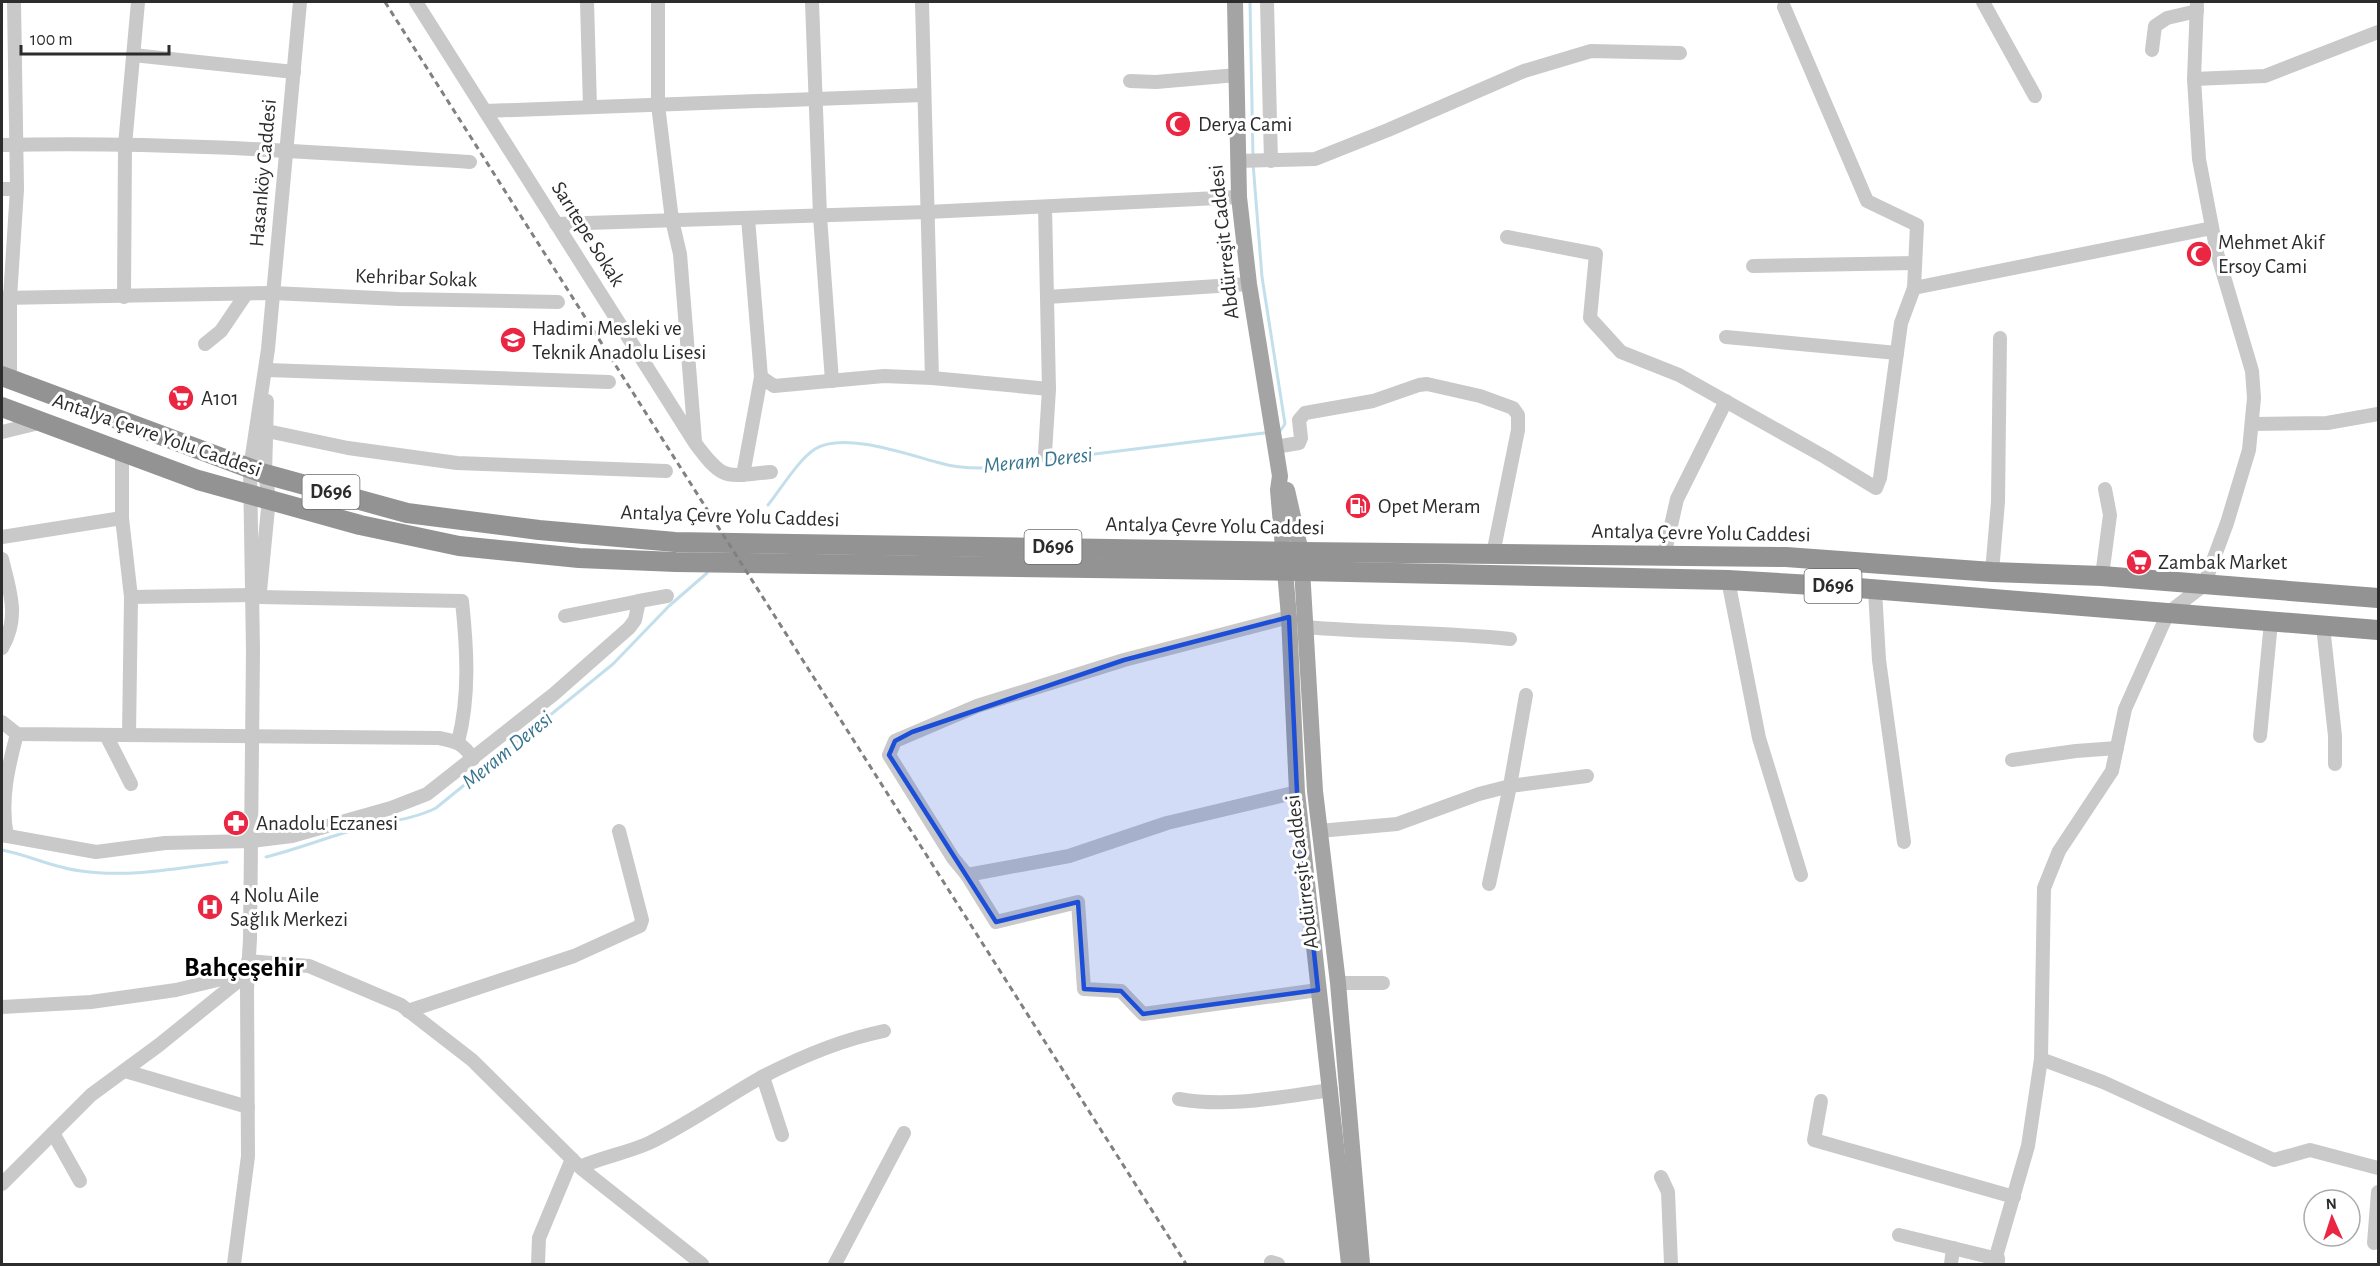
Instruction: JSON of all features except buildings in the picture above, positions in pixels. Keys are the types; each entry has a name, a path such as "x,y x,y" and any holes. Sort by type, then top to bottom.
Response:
{"highway":[{"name":"Antalya Çevre Yolu Caddesi","path":"6,378 258,471 407,513 539,530 675,542 805,543 1728,580 2379,630"},
{"name":"Antalya Çevre Yolu Caddesi","path":"2,406 198,480 360,525 459,546 579,558 807,564 1293,561 1493,554 1786,557 1992,572 2102,576 2379,598"}],"main road":[{"name":"Abdürreşit Caddesi","path":"1235,2 1242,161 1239,197 1249,284 1280,476 1287,490 1293,561 1306,627 1314,791 1338,983 1362,1264"},
{"name":"Abdürreşit Caddesi","path":"1293,561 1289,617 1298,792 1349,1264"}],"street":[{"path":"6,378 6,298 17,189 14,2"},
{"path":"124,297 125,145 138,2"},
{"name":"Hasanköy Caddesi","path":"268,349 300,2"},
{"name":"Sarıtepe Sokak","path":"416,2 695,443 712,466 721,474 743,475 771,472"},
{"path":"587,2 590,107"},
{"path":"658,2 657,105 672,220 680,254 695,443"},
{"path":"812,2 820,216 832,381"},
{"path":"922,2 932,378"},
{"path":"1266,161 1267,2"},
{"path":"1983,2 2035,96"},
{"path":"1899,1234 1998,1262 1998,1253 2028,1146 2040,1059 2044,888 2059,851 2112,771 2125,709 2168,613 2204,585 2228,523 2249,450 2254,398 2252,371 2238,329 2212,228 2199,159 2194,79 2197,6 2167,18 2155,26 2152,50"},
{"path":"1507,237 1596,254 1590,318 1621,352 1679,375 1876,488 1880,478 1900,323 1914,288 1917,225 1867,201 1785,8"},
{"path":"2194,79 2265,76 2379,32"},
{"path":"1242,161 1315,159 1524,71 1591,51 1680,53"},
{"path":"133,55 294,72"},
{"path":"1130,81 1156,82 1237,75"},
{"path":"485,111 924,95"},
{"path":"2,145 125,145 287,150 470,162"},
{"path":"2,189 17,189"},
{"path":"556,224 927,212 1239,197"},
{"path":"1045,207 1049,389 1045,453"},
{"path":"743,475 761,377 748,218"},
{"path":"1914,288 2212,228"},
{"path":"1754,266 1915,263"},
{"path":"1047,297 1249,284"},
{"name":"Kehribar Sokak","path":"6,298 273,293 399,299 558,302"},
{"path":"205,344 221,331 246,294"},
{"path":"1726,337 1896,353"},
{"path":"1992,572 1998,502 2000,338"},
{"path":"258,471 267,431 268,349"},
{"path":"256,596 263,564 258,471 268,349"},
{"path":"267,370 609,382"},
{"path":"761,377 774,386 884,376 1049,389"},
{"path":"1275,447 1299,443 1301,438 1299,420 1305,413 1373,400 1419,385 1440,386 1480,396 1513,408 1518,415 1518,430 1493,554"},
{"path":"1664,556 1677,499 1726,401"},
{"path":"2253,424 2327,423 2379,414"},
{"path":"2,432 43,422"},
{"path":"267,431 348,448 457,463 666,471"},
{"path":"123,451 122,518 131,597 129,735"},
{"path":"2102,576 2110,515 2104,489"},
{"path":"234,1264 248,1156 248,967 253,650 260,496"},
{"path":"2,537 122,518"},
{"path":"2,559 14,603 10,634 2,648"},
{"path":"1728,580 1759,738 1801,875"},
{"path":"1875,590 1880,672 1904,842"},
{"path":"131,597 256,596 462,601 467,678 464,719 458,742"},
{"path":"565,616 667,596"},
{"path":"17,734 4,785 2,822 4,835 96,852 165,843 251,841 292,836 391,808 427,794 554,694 629,628 635,620 639,601"},
{"path":"1289,617 1124,660 977,706 895,741 889,755 996,922 1078,902 1084,989 1121,992 1143,1014 1318,990"},
{"path":"2260,736 2271,622"},
{"path":"2323,626 2334,725 2335,764"},
{"path":"1306,627 1350,631 1452,633 1510,639"},
{"path":"1489,884 1526,695"},
{"path":"2,722 17,734 439,738 458,742 467,749 473,759"},
{"path":"106,735 131,784"},
{"path":"2012,760 2117,748"},
{"path":"1319,831 1396,824 1479,794 1510,786 1587,776"},
{"path":"967,875 1069,856 1167,823 1298,792"},
{"path":"408,1011 574,956 640,926 642,920 619,831"},
{"path":"2,1007 91,1002 176,990 248,967 309,966 401,1005 472,1060 576,1163 702,1264"},
{"path":"2,1184 91,1095 125,1071 248,967"},
{"path":"1338,983 1383,983"},
{"path":"538,1264 539,1238 576,1163 648,1144 763,1077 809,1054 839,1042 884,1031"},
{"path":"2040,1059 2103,1082 2274,1160 2310,1150 2379,1168"},
{"path":"125,1071 248,1107"},
{"path":"763,1077 782,1135"},
{"path":"1179,1099 1200,1103 1234,1103 1331,1090"},
{"path":"1821,1101 1814,1140 2014,1197"},
{"path":"53,1133 80,1181"},
{"path":"835,1264 904,1133"},
{"path":"1661,1177 1668,1192 1671,1264"},
{"path":"2374,1243 2379,1192"},
{"path":"1951,1264 1953,1248"}],"highlighted area":[{"path":"1289,617 1297,792 1318,990 1143,1014 1121,991 1084,989 1078,902 996,922 889,755 895,741 912,732 1124,660"}],"waterway":[{"name":"Meram Deresi","path":"1250,2 1253,157"},
{"name":"Meram Deresi","path":"1253,163 1262,277 1285,424 1280,431"},
{"name":"Meram Deresi","path":"768,505 802,460 815,449 827,444 859,443 950,465 981,468 1264,433"},
{"name":"Meram Deresi","path":"266,857 360,828 399,820 436,808 613,664 669,606 707,573"},
{"name":"Meram Deresi","path":"2,850 61,867 99,873 154,871 227,862"}],"railway":[{"path":"385,2 1186,1264"}],"place":[{"name":"Derya Cami","path":"1178,124"},
{"name":"Mehmet Akif Ersoy Cami","path":"2199,254"},
{"name":"Hadimi Mesleki ve Teknik Anadolu Lisesi","path":"513,340"},
{"name":"A101","path":"181,398"},
{"name":"Opet Meram","path":"1358,506"},
{"name":"Zambak Market","path":"2139,562"},
{"name":"Anadolu Eczanesi","path":"236,823"},
{"name":"4 Nolu Aile Sağlık Merkezi","path":"210,907"}],"district":[{"name":"Bahçeşehir","path":"244,967"}]}
